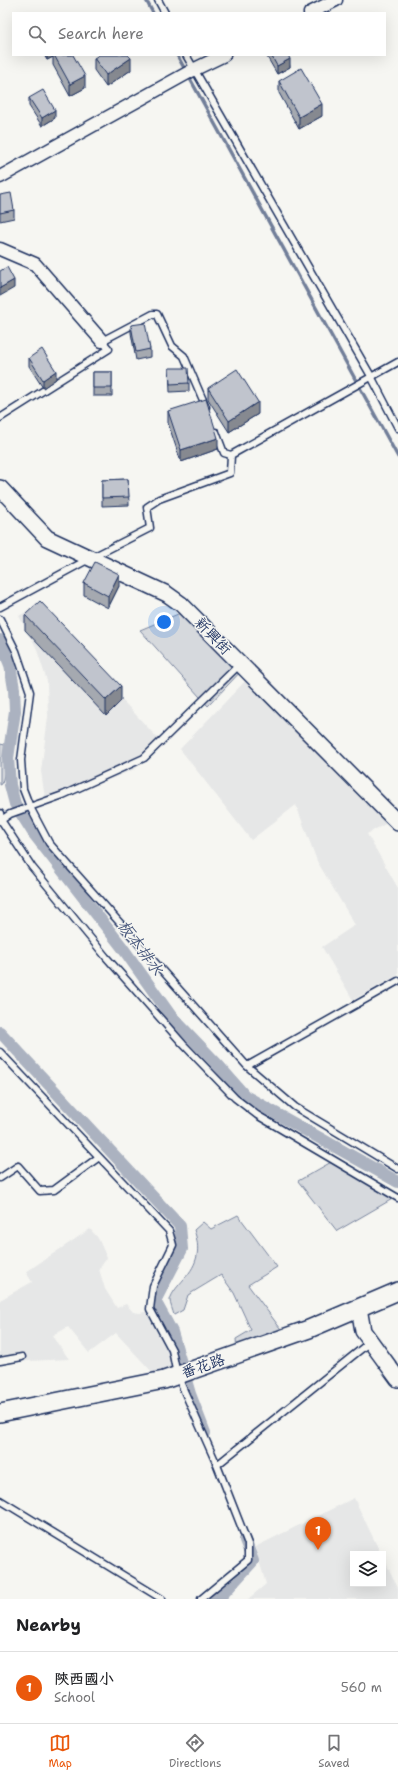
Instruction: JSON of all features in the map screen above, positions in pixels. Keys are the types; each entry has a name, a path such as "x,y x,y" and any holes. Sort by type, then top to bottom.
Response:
{"main road":[{"name":"番花路","path":"0,1413 164,1380 309,1329 398,1292"}],"street":[{"path":"312,12 336,0"},
{"path":"0,177 193,70 222,56"},
{"path":"0,249 35,264 102,341"},
{"name":"新興街","path":"0,488 47,538 89,559 167,594 181,604 394,817"},
{"path":"358,1308 362,1331 398,1379"}],"lane":[{"path":"158,0 164,12"},
{"path":"186,56 193,70 371,376 398,428"},
{"path":"0,418 109,349 102,341 154,314 157,314 172,346 184,356 207,410"},
{"path":"213,425 224,453 231,454 398,362"},
{"path":"0,607 150,528 147,507 159,499 230,473 231,454"},
{"path":"0,618 16,651 30,692 22,760 23,789 30,807 49,843 247,1066 295,1107 398,1169"},
{"path":"240,664 144,758 63,795 0,818 32,867 106,957 235,1098 257,1115 398,1198"},
{"path":"247,1066 398,981"},
{"path":"0,1052 169,1231 173,1245 153,1286 150,1309 172,1350 176,1375 217,1465 248,1544 248,1560 201,1599"},
{"path":"0,1178 18,1166 40,1191 54,1190 100,1157"},
{"path":"217,1465 371,1341"},
{"path":"0,1361 22,1357"},
{"path":"0,1500 162,1599"}],"shaded area":[{"path":"35,606 163,744 135,769 48,804 44,792 41,771 48,717 47,681 36,647 19,616"},
{"path":"190,609 245,667 208,706 140,630"},
{"path":"251,675 394,819 367,834 398,888 398,975 353,1000 322,947 355,925 317,861 296,805 251,840 180,749"},
{"path":"0,744 10,746 2,784 0,785"},
{"path":"333,1161 394,1198 337,1231 298,1181"},
{"path":"238,1215 277,1267 248,1285 286,1336 237,1352 236,1339 251,1330 234,1293 221,1275 188,1295 183,1310 174,1315 170,1300 174,1291 189,1273 195,1262 198,1250 194,1230 203,1222 211,1229"},
{"path":"90,1229 98,1238 107,1258 99,1269 105,1289 117,1308 126,1304 133,1312 140,1313 149,1311 188,1362 153,1373 116,1333 89,1353 68,1327 52,1336 69,1359 0,1364 0,1300 32,1282 26,1272"},
{"path":"354,1498 380,1551 350,1551 350,1587 386,1587 386,1563 398,1588 398,1599 248,1599 266,1584 255,1547"}],"building":[{"path":"55,56 74,56 85,76 70,84"},
{"path":"97,56 129,56 131,58 106,75 94,58"},
{"path":"272,56 288,56 290,59 277,66"},
{"path":"301,68 322,104 299,117 279,81"},
{"path":"43,90 55,110 42,118 29,98"},
{"path":"11,193 14,210 0,213 0,195"},
{"path":"7,267 14,280 0,288 0,271"},
{"path":"145,323 150,349 136,352 131,325"},
{"path":"42,349 56,371 43,380 29,358"},
{"path":"169,368 188,368 189,383 170,384"},
{"path":"237,369 258,402 229,421 208,388"},
{"path":"93,372 112,372 112,388 93,388"},
{"path":"206,399 218,438 181,450 168,411"},
{"path":"128,479 129,497 102,498 102,480"},
{"path":"95,562 119,574 108,596 84,583"},
{"path":"40,601 121,686 106,700 25,615"}],"waterway":[{"path":"146,0 152,12"},
{"path":"178,56 398,457"},
{"name":"板本排水","path":"0,640 10,665 14,689 15,711 8,758 10,785 15,804 34,834 122,947 171,1016 219,1066 245,1096 398,1182"},
{"path":"0,1032 180,1226 182,1249 155,1301 172,1332 190,1394 205,1433"},
{"path":"215,1599 222,1595 253,1561 245,1540"}],"place":[{"name":"陝西國小","path":"318,1550"}]}
